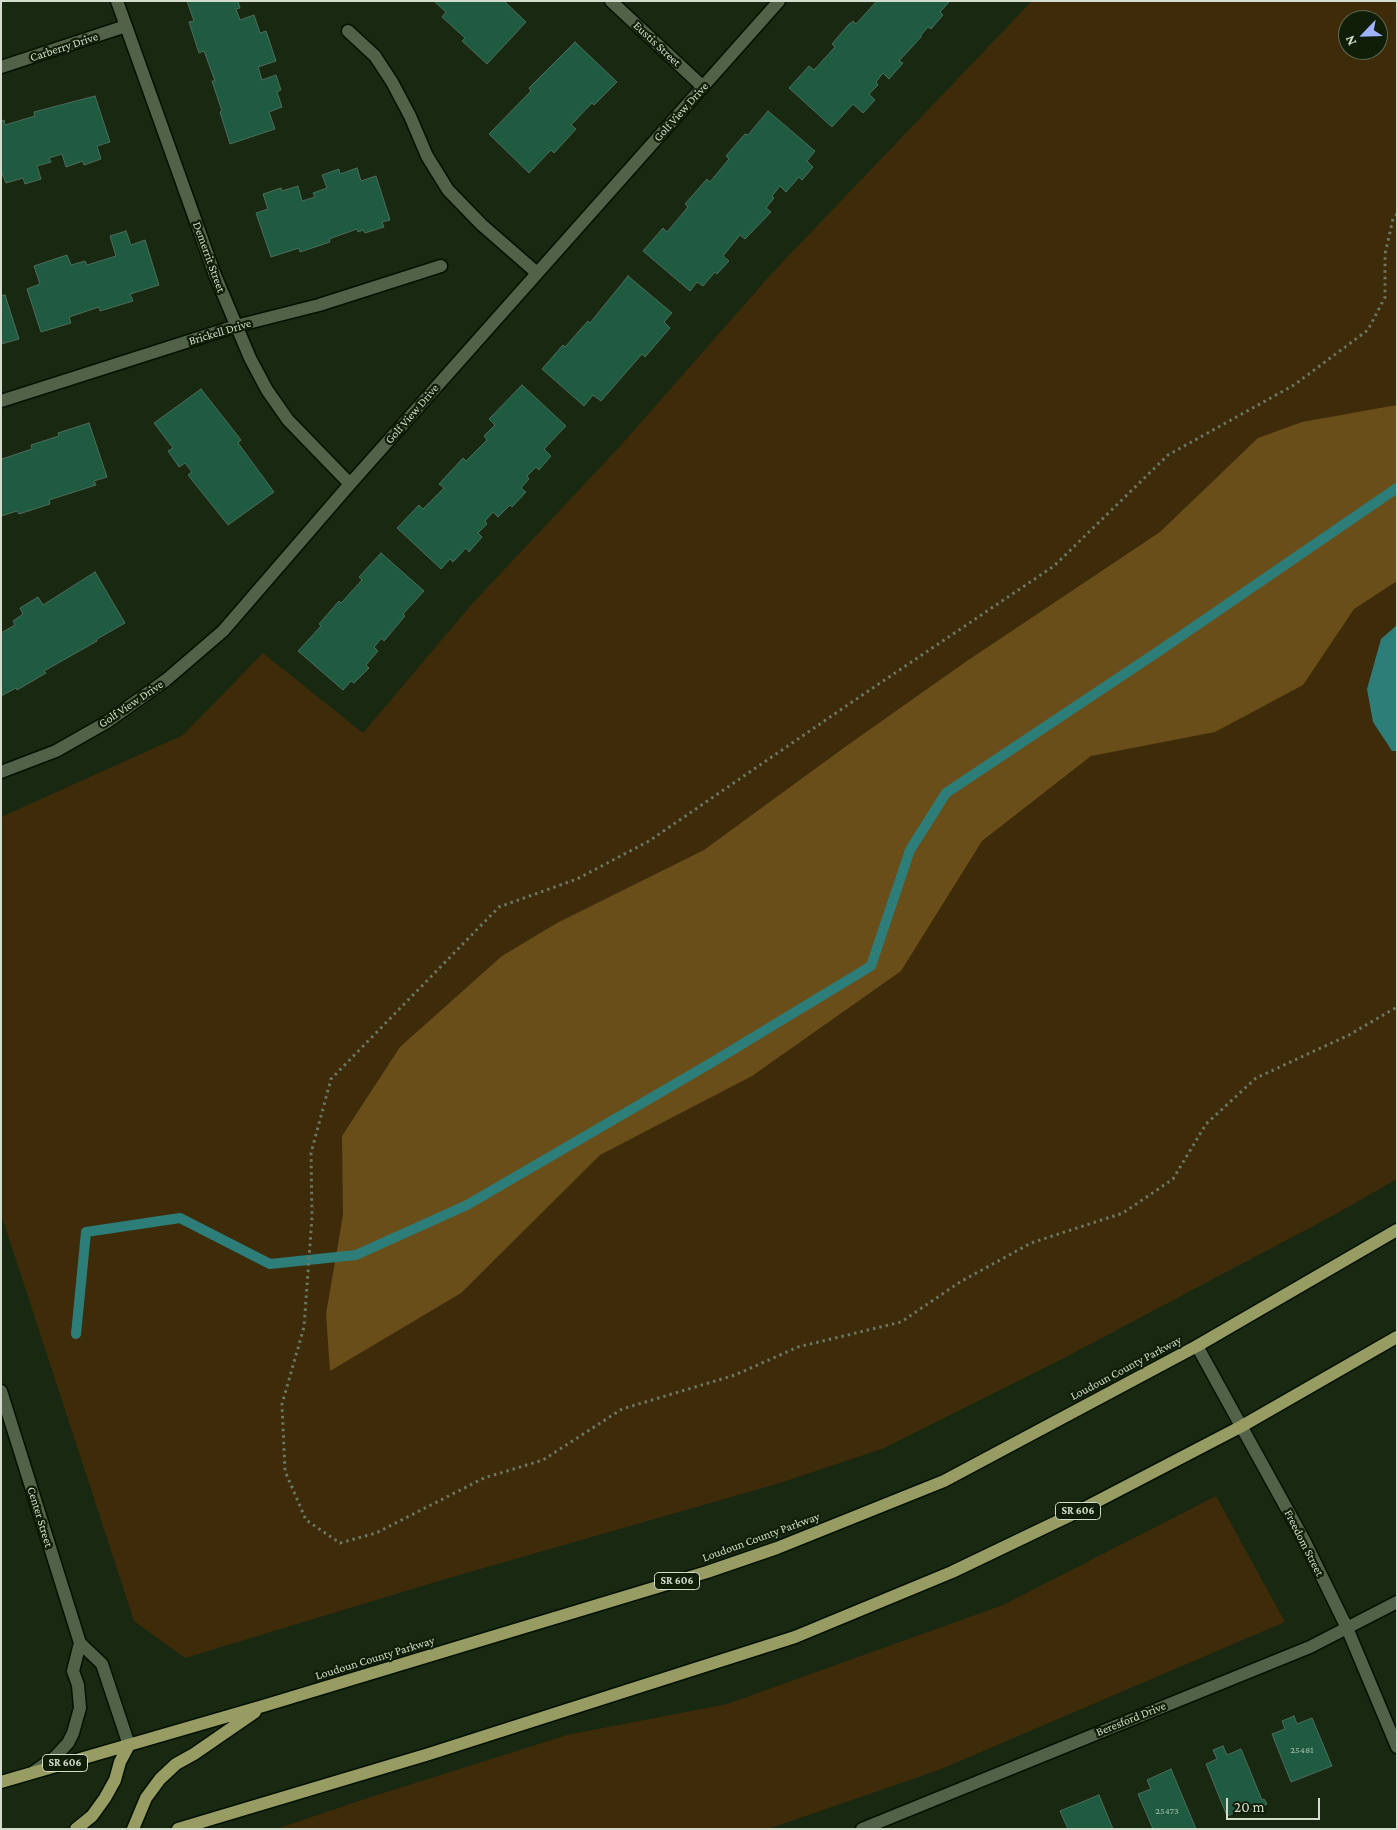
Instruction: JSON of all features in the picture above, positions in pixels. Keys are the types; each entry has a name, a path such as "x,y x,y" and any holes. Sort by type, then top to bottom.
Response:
{"main road":[{"name":"Loudoun County Parkway","path":"1,1782 263,1706 707,1572 777,1548 944,1481 1197,1346 1397,1230"},
{"name":"SR 606","path":"178,1829 429,1754 794,1637 952,1572 1073,1514 1242,1426 1397,1337"},
{"path":"134,1829 146,1798 160,1779 176,1764 194,1754 263,1706"},
{"path":"76,1829 92,1816 105,1798 115,1780 120,1762 129,1745"}],"street":[{"name":"Demerrit Street","path":"118,1 215,275 250,358 267,390 288,420 350,484"},
{"name":"Eustis Street","path":"611,1 703,87"},
{"name":"Golf View Drive","path":"1,772 56,751 107,722 166,680 223,631 350,484 779,1"},
{"name":"Carberry Drive","path":"1,67 126,26"},
{"path":"348,30 375,56 392,82 410,116 427,156 448,190 482,225 537,273"},
{"name":"Brickell Drive","path":"1,401 236,326 319,305 441,266"},
{"name":"Freedom Street","path":"1197,1346 1304,1540 1348,1628 1397,1747"},
{"name":"Center Street","path":"1,1391 80,1643 102,1664 129,1745"},
{"name":"Beresford Drive","path":"862,1829 1310,1647 1397,1602"},
{"path":"30,1774 55,1757 68,1743 73,1733 80,1708 78,1685 73,1672 80,1643"},
{"path":"205,1829 228,1813"}],"path":[{"path":"1397,214 1393,220 1385,254 1385,297 1368,330 1294,385 1168,455 1054,566 649,841 577,880 499,907 331,1079 311,1153 312,1217 304,1327 282,1404 286,1471 306,1520 340,1543 376,1533 484,1478 542,1460 622,1409 735,1375 798,1347 901,1322 960,1282 1031,1243 1123,1214 1173,1179 1206,1124 1256,1078 1349,1035 1397,1007"}],"shaded area":[{"path":"1032,1 1397,1 1397,1179 1334,1215 1066,1357 882,1449 780,1483 442,1580 185,1658 134,1621 1,1214 1,817 183,735 263,653 363,733 471,605 622,444 773,272"},
{"path":"1397,405 1397,581 1354,609 1303,685 1215,732 1091,756 982,841 901,971 752,1076 600,1155 461,1293 330,1371 326,1314 343,1215 342,1136 400,1047 502,956 557,923 704,850 964,663 1160,532 1258,438 1302,422"},
{"path":"1216,1496 1285,1622 939,1770 768,1829 276,1829 567,1735 727,1704 1003,1605"}],"water":[{"path":"1397,625 1397,751 1392,751 1373,722 1367,689 1381,639"}],"building":[{"path":"187,1 238,1 240,8 236,9 240,20 254,15 260,33 266,31 276,61 258,67 262,80 276,75 281,90 277,92 282,107 269,112 275,129 230,144 212,81 215,81 204,51 199,53 189,22 194,21"},
{"path":"434,1 504,1 526,22 487,64 462,41 465,38 442,17 446,12"},
{"path":"877,1 950,1 940,12 943,15 931,29 928,27 899,61 903,63 889,79 883,73 876,82 878,85 869,94 875,100 863,113 853,104 832,127 789,88 809,66 814,70 835,47 832,44 848,25 853,21 856,24"},
{"path":"575,42 617,82 594,105 592,103 571,125 576,129 554,153 551,150 529,173 489,134 531,91 529,88"},
{"path":"95,96 110,142 97,146 101,159 84,165 83,161 66,167 62,154 49,158 51,162 37,166 41,179 25,184 23,178 6,183 1,171 1,121 4,120 5,125 35,116 34,112"},
{"path":"768,111 815,151 807,161 813,167 802,180 799,177 786,192 780,186 766,208 771,212 745,239 740,235 723,256 729,261 717,274 715,272 703,286 697,282 690,291 643,251 663,228 667,232 688,207 685,204 707,179 710,182 729,159 726,156 745,134 748,135"},
{"path":"357,168 361,181 376,176 390,220 382,222 384,227 365,233 363,230 358,232 357,229 329,239 330,242 300,252 299,248 271,257 256,213 268,209 263,194 281,188 282,191 298,186 302,201 315,197 313,193 327,188 322,175 339,169 340,174"},
{"path":"126,231 131,245 145,240 159,285 130,294 133,301 100,311 99,307 69,317 71,323 41,332 27,289 40,284 34,266 67,255 71,265 85,261 87,265 116,256 110,236"},
{"path":"628,276 672,313 664,322 670,328 645,357 642,354 601,401 593,395 584,406 542,369 588,321 590,323"},
{"path":"5,295 19,339 1,344 1,296"},
{"path":"522,385 566,426 544,449 551,456 539,470 536,467 527,476 529,479 521,488 526,492 512,507 510,505 498,517 493,512 485,521 487,524 478,533 482,537 469,552 466,548 453,562 450,559 441,569 397,528 419,505 423,509 444,488 439,484 463,458 466,461 487,440 484,436 495,425 489,419"},
{"path":"201,389 241,440 238,443 274,492 228,525 188,475 192,472 185,463 179,467 168,451 173,448 154,423"},
{"path":"89,423 107,477 94,481 96,485 49,500 50,504 19,514 17,511 1,516 1,456 2,459 32,449 31,445 59,436 58,433"},
{"path":"381,553 424,591 403,614 405,616 384,641 382,638 374,647 378,651 366,665 369,668 354,683 351,681 343,690 298,651 321,626 319,624 339,601 341,603 362,580 359,577"},
{"path":"95,572 125,623 44,671 46,673 17,690 16,688 1,696 1,633 15,625 13,621 23,614 20,608 38,597 43,605"},
{"path":"1294,1716 1297,1724 1312,1718 1332,1766 1291,1782 1272,1734 1285,1729 1282,1721"},
{"path":"1223,1746 1227,1755 1241,1749 1262,1800 1264,1799 1267,1804 1245,1813 1244,1809 1227,1816 1206,1764 1217,1759 1213,1750"},
{"path":"1171,1769 1196,1829 1153,1829 1138,1794 1151,1789 1147,1780"},
{"path":"1099,1795 1113,1829 1068,1829 1060,1811"}],"waterway":[{"path":"76,1334 86,1232 180,1218 270,1264 356,1255 467,1205 711,1063 871,966 910,850 946,793 1159,651 1397,488"}]}
